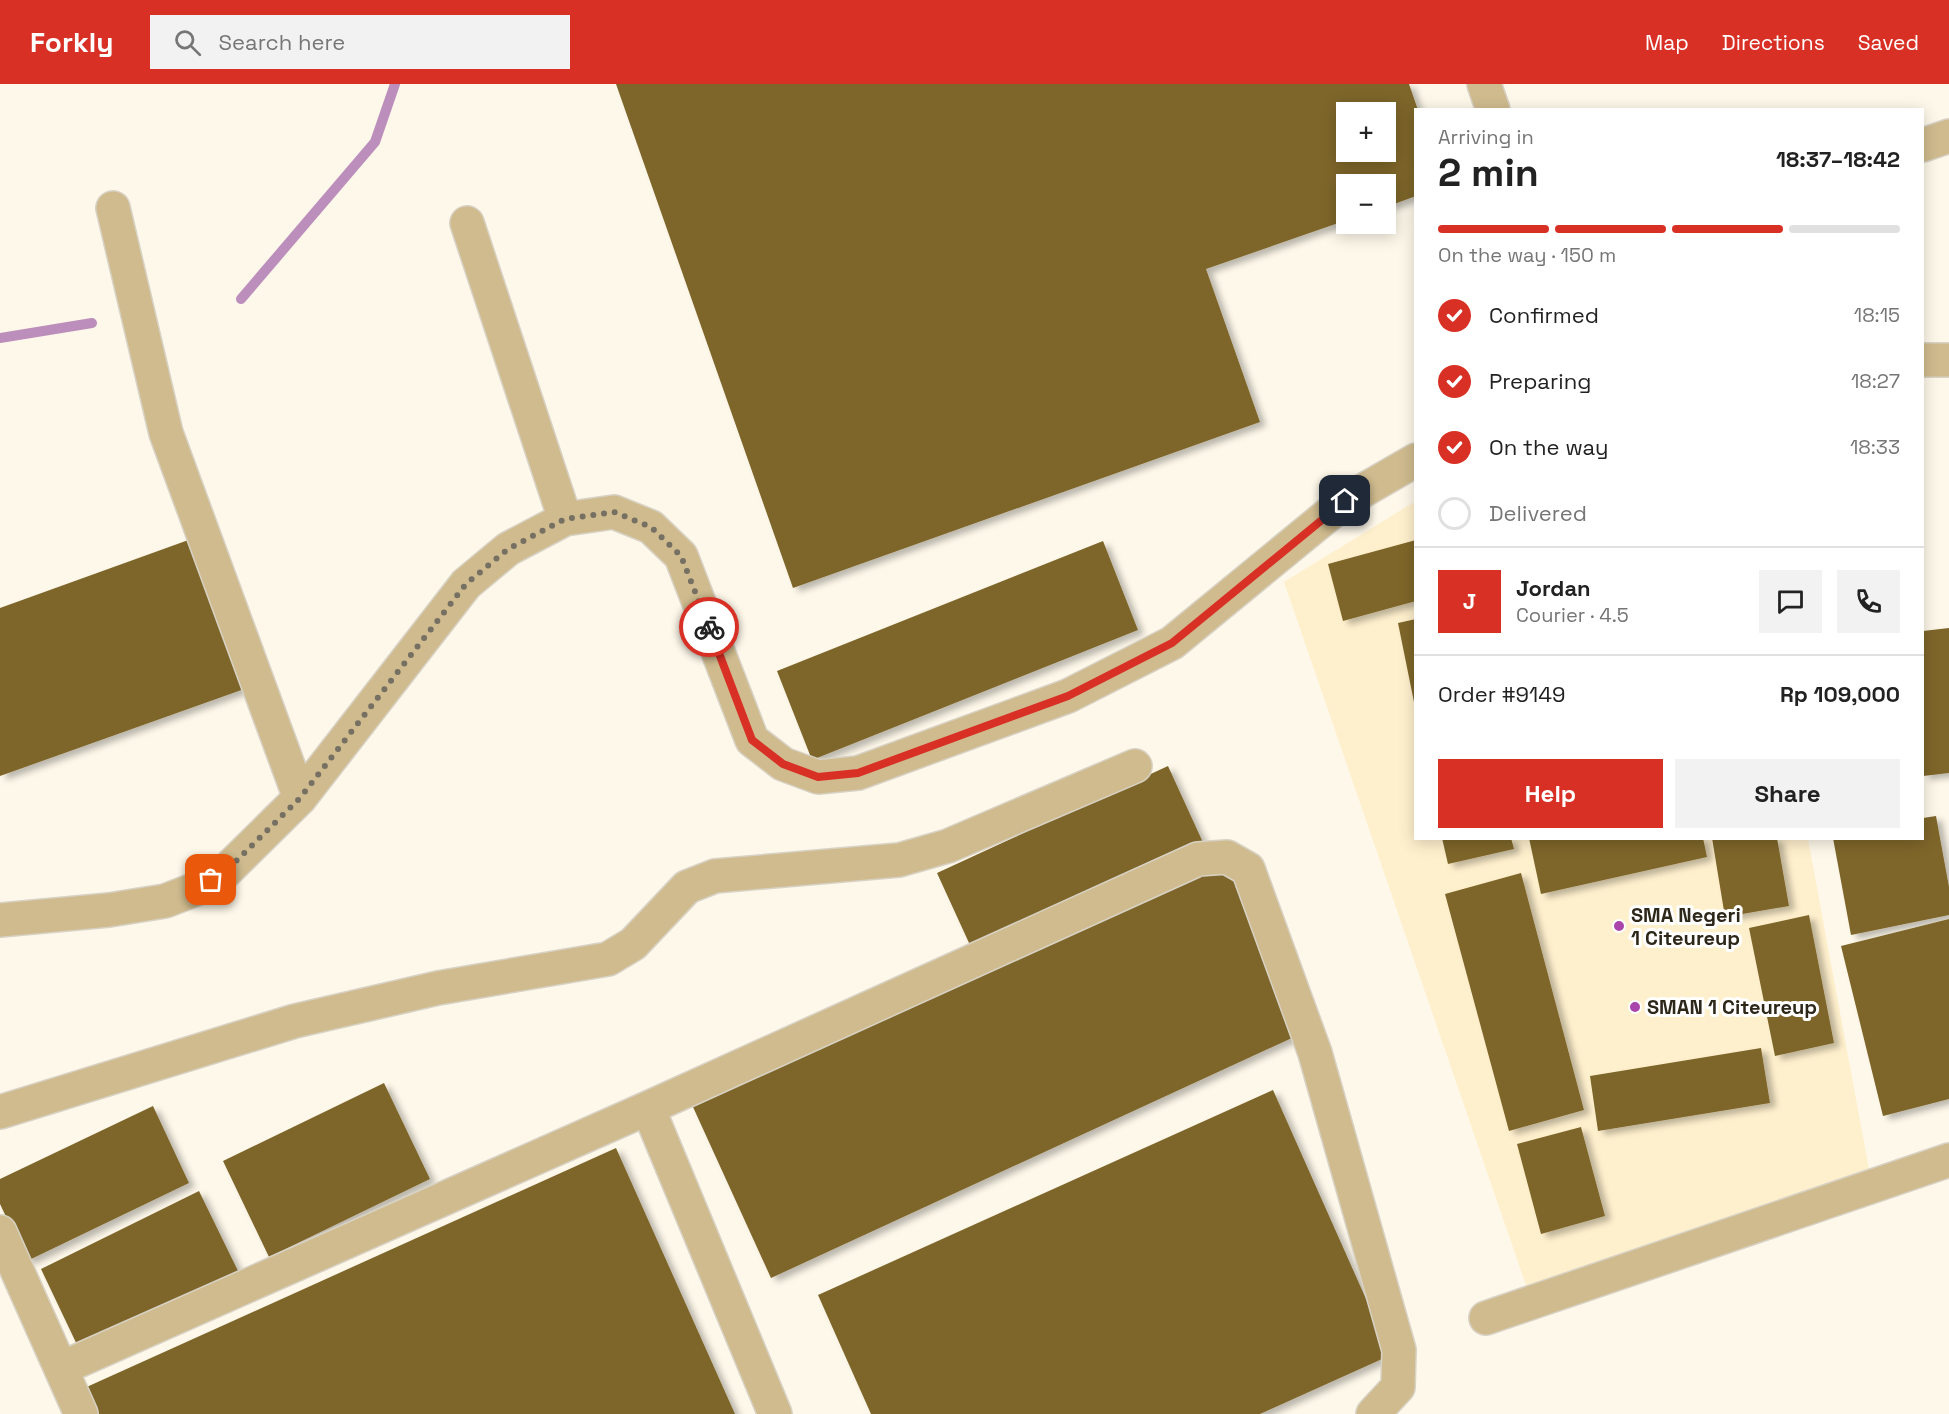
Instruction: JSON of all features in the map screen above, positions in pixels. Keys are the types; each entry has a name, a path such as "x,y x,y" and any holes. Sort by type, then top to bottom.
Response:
{"street":[{"path":"1484,84 1493,108"},
{"path":"1924,145 1949,136"},
{"path":"112,208 166,433 300,798"},
{"path":"467,223 565,519"},
{"path":"1924,360 1949,360"},
{"path":"0,920 109,910 165,902 196,889 225,872 300,798 466,584 508,549 565,519 614,512 651,527 681,556 752,740 783,764 818,777 858,773 1068,696 1172,643 1345,501 1414,461"},
{"path":"0,1112 295,1021 438,988 608,959 633,944 687,887 715,876 899,860 948,846 1135,766"},
{"path":"62,1368 648,1108 1198,860 1227,857 1248,869 1315,1053 1399,1350 1398,1387 1373,1414"},
{"path":"648,1108 775,1414"},
{"path":"1486,1318 1949,1160"},
{"path":"0,1232 81,1414"}],"shaded area":[{"name":"SMAN 1 Citeureup","path":"1414,502 1414,840 1808,840 1870,1175 1528,1291 1284,582"}],"building":[{"path":"616,84 1409,84 1417,108 1414,108 1414,197 1396,203 1396,174 1336,174 1336,224 1206,269 1260,422 793,588"},
{"path":"194,538 247,688 0,776 0,608"},
{"path":"1103,541 1138,630 812,760 777,671"},
{"path":"1414,541 1414,602 1343,621 1328,564"},
{"path":"1414,619 1414,702 1398,623"},
{"path":"1949,628 1949,773 1924,776 1924,631"},
{"path":"1168,766 1206,849 975,956 937,873"},
{"path":"1936,816 1949,887 1949,915 1851,935 1833,840 1924,840 1924,818"},
{"path":"1442,840 1512,840 1514,849 1448,864"},
{"path":"1529,840 1703,840 1707,857 1541,894"},
{"path":"1712,840 1777,840 1789,906 1725,917"},
{"path":"1226,861 1305,1032 771,1278 693,1107"},
{"path":"1521,873 1584,1110 1509,1131 1445,894"},
{"path":"1809,915 1834,1043 1775,1056 1749,928"},
{"path":"1949,919 1949,1099 1883,1116 1841,946"},
{"path":"1761,1048 1770,1103 1598,1131 1590,1076"},
{"path":"384,1083 430,1179 269,1257 223,1161"},
{"path":"1273,1090 1391,1355 1260,1414 871,1414 818,1295"},
{"path":"153,1106 189,1183 27,1261 0,1204 0,1179"},
{"path":"1581,1127 1605,1216 1541,1234 1517,1144"},
{"path":"616,1148 735,1414 91,1414 80,1390"},
{"path":"199,1191 239,1273 80,1351 41,1269"}],"waterway":[{"path":"241,299 375,142 395,84"},
{"path":"0,338 92,323"}],"way so far":[{"path":"211,880 225,872 300,798 466,584 508,549 565,519 614,512 651,527 681,556 709,627"}],"place":[{"name":"SMA Negeri 1 Citeureup","path":"1619,926"},
{"name":"SMAN 1 Citeureup","path":"1635,1007"}],"route":[{"path":"709,627 752,740 783,764 818,777 858,773 1068,696 1172,643 1345,501"}]}
